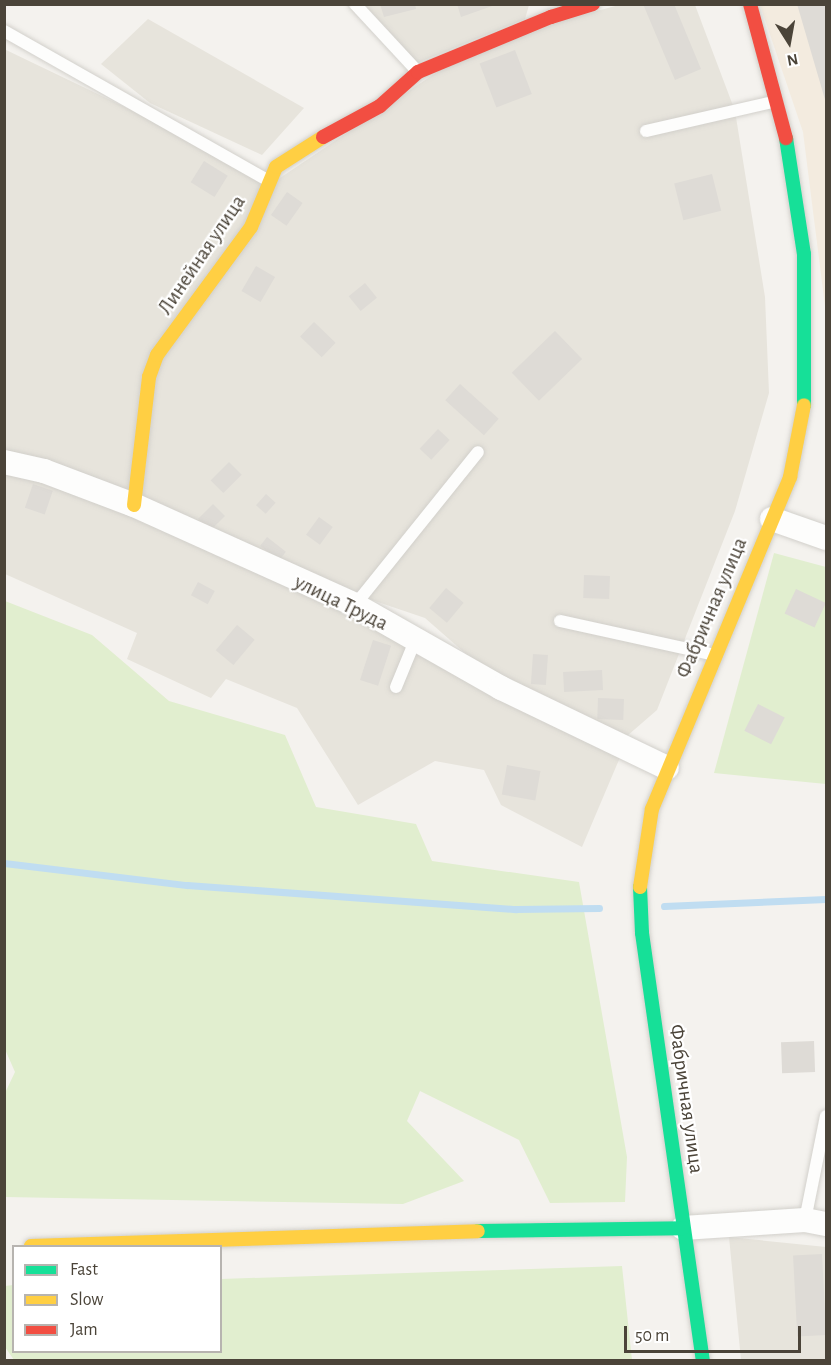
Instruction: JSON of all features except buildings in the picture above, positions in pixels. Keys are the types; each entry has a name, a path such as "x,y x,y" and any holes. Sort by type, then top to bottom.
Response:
{"street":[{"name":"Линейная улица","path":"134,505 149,377 157,354 251,227 263,203 267,180 295,152 380,106 418,72 551,17 594,4"},
{"name":"Фабричная улица","path":"703,1360 683,1228 640,888 652,809 714,655 790,477 806,394 804,254 793,162 779,100 750,4"},
{"name":"улица Труда","path":"4,462 44,471 134,505 355,605 501,688 668,768"},
{"path":"772,519 826,538"},
{"path":"61,1245 537,1229 683,1228 816,1222"}],"lane":[{"path":"356,4 418,72"},
{"path":"543,4 551,17"},
{"path":"4,31 267,180"},
{"path":"646,131 779,100"},
{"path":"355,605 478,452"},
{"path":"560,621 714,655"},
{"path":"396,687 415,641"},
{"path":"816,1222 826,1116"}],"shaded area":[{"path":"365,5 529,5 525,19 417,63"},
{"path":"619,5 695,5 735,111 765,297 769,393 735,511 657,710 627,736 490,675 425,618 307,578 5,453 4,49 277,180 440,70 560,21"},
{"path":"760,5 826,5 826,314 803,132"},
{"path":"148,19 304,108 262,155 150,103 101,64"},
{"path":"5,468 139,516 430,654 621,755 582,847 501,805 484,770 435,761 358,805 297,708 226,679 211,698 127,659 137,633 5,574"},
{"path":"729,1237 826,1247 826,1360 741,1360"}],"green space":[{"path":"774,553 826,567 826,784 714,773"},
{"path":"5,601 92,635 169,701 285,735 316,807 416,824 432,861 579,882 627,1157 625,1202 550,1203 519,1140 420,1091 407,1121 464,1181 403,1204 5,1197 5,1093 15,1072 4,1047"},
{"path":"622,1266 632,1360 14,1360 5,1347 5,1286 12,1285 12,1353 222,1353 222,1279"}],"waterway":[{"path":"4,863 187,885 516,909 599,908"},
{"path":"664,906 826,899"}],"traffic: fast":[{"path":"786,138 804,254 804,405"},
{"path":"640,887 642,933 703,1360"},
{"path":"478,1231 683,1228"}],"traffic: slow":[{"path":"134,505 149,377 157,355 251,227 276,167 323,137"},
{"path":"640,887 652,809 790,477 804,405"},
{"path":"61,1245 478,1231"}],"traffic: jam":[{"path":"323,137 380,106 418,72 551,17 593,4"},
{"path":"750,4 786,138"}]}
